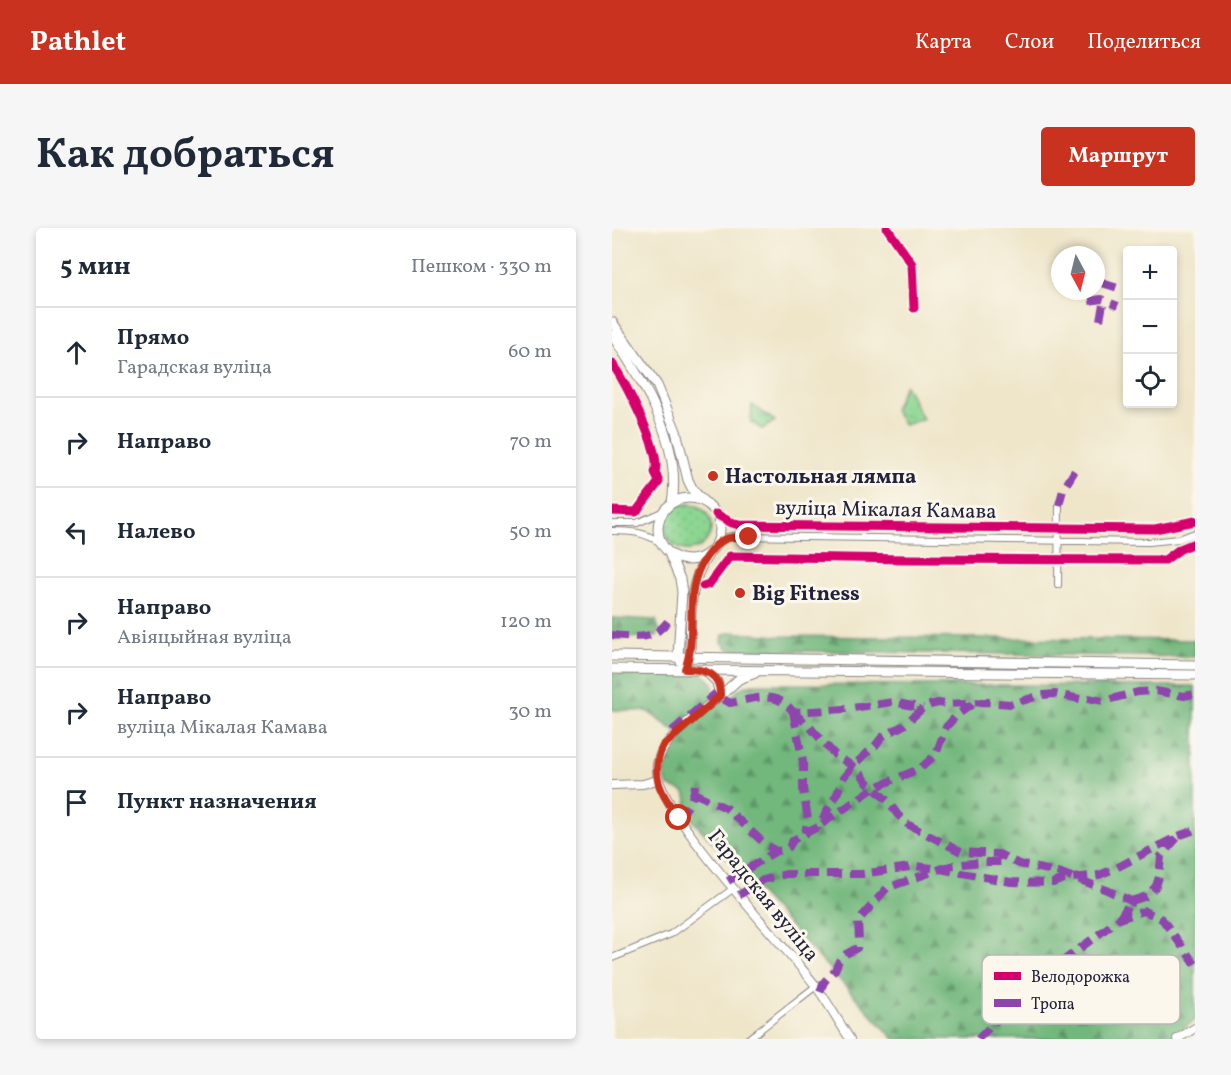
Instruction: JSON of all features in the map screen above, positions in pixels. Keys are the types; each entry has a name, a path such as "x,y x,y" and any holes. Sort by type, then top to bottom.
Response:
{"main road":[{"path":"612,322 657,385 676,431 688,480 693,490 716,514 720,529 716,544 701,564 693,585 690,656 685,669"},
{"path":"612,336 642,383 664,427 675,471 672,503"},
{"path":"685,669 678,656 682,592 680,579 665,548 658,526 664,511 672,503 688,498 703,501"},
{"path":"665,548 678,558 690,560 710,553"},
{"path":"612,656 1195,665"},
{"path":"612,669 1195,675"},
{"path":"704,669 717,682 720,696 739,679 761,671"}],"street":[{"path":"1058,585 1059,505"},
{"path":"612,524 637,523 664,511"},
{"name":"вуліца Мікалая Камава","path":"716,514 739,525 1155,529 1195,521"},
{"path":"612,531 638,532 654,537 665,548"},
{"name":"вуліца Мікалая Камава","path":"716,544 733,536 1156,542 1179,539 1195,533"},
{"path":"612,785 643,784 657,780 657,763 663,746 720,696"},
{"name":"Гарадская вуліца","path":"657,780 677,815 757,918 816,986 850,1039"},
{"path":"612,958 671,934 734,888"},
{"path":"748,1039 816,986"},
{"path":"1181,1038 1195,1028"}],"green space":[{"path":"905,385 923,419 904,425 894,410"},
{"path":"752,405 775,421 762,429 751,422"},
{"path":"688,504 697,505 705,510 710,518 710,536 705,544 697,549 688,550 679,549 671,544 666,536 665,527 666,518 671,510 679,505"},
{"path":"612,618 656,620 659,630 657,636 612,639"},
{"path":"730,632 777,636 1195,640 1195,657 729,650 722,642 723,635"},
{"path":"702,673 713,683 713,696 722,704 741,688 751,684 1195,686 1195,1020 1168,1039 894,1039 684,811 687,800 685,792 668,786 663,770 666,753 680,735 647,711 612,710 612,674"}],"marked path":[{"path":"1105,284 1123,290"},
{"path":"1089,301 1101,299 1118,306"},
{"path":"1100,320 1104,300"},
{"path":"1059,505 1063,490 1077,467"},
{"path":"612,635 643,637 655,633 668,621"},
{"path":"728,881 776,851 784,850 793,840 818,827 837,794 843,778 853,766 882,737 904,725 923,708 930,705 987,702 1011,704 1042,695 1055,694 1103,701 1138,692 1156,691 1184,696 1195,694"},
{"path":"672,731 716,693"},
{"path":"723,699 730,703 764,697 772,698 780,700 793,712 846,709 893,702 923,708"},
{"path":"822,824 874,788 921,768 936,754 946,727 957,715 974,703"},
{"path":"793,712 835,755 859,770 866,781 889,802 907,824 961,852 999,854 1019,864 1058,872 1107,890 1131,901 1144,911"},
{"path":"793,712 803,762 803,790 808,819 805,833"},
{"path":"679,818 690,803 695,785"},
{"path":"694,793 726,808 765,844 776,851"},
{"path":"820,992 824,982 835,970 839,961 857,948 858,921 887,888 940,869 1011,882 1053,883 1064,879 1099,875 1195,830"},
{"path":"1119,919 1131,901 1147,896 1156,886 1161,856 1177,838"},
{"path":"739,895 763,880 786,874 862,874 916,866 940,869 982,862 1008,862"},
{"path":"1071,955 1119,919 1144,911 1162,919 1195,964"},
{"path":"978,1039 993,1024"}],"cycle path":[{"path":"887,228 912,264 914,308"},
{"path":"612,363 633,400 648,434 659,482 636,512 612,511"},
{"path":"716,514 739,525 1155,529 1195,521"},
{"path":"703,586 709,584 730,556 1165,560 1180,549 1195,543"}],"place":[{"name":"Настольная лямпа","path":"713,476"},
{"name":"Big Fitness","path":"740,593"}],"route":[{"path":"679,818 668,803 657,780 659,754 663,746 720,696 717,682 704,669 685,669 690,656 693,585 701,564 716,544 727,537 749,537"}]}
